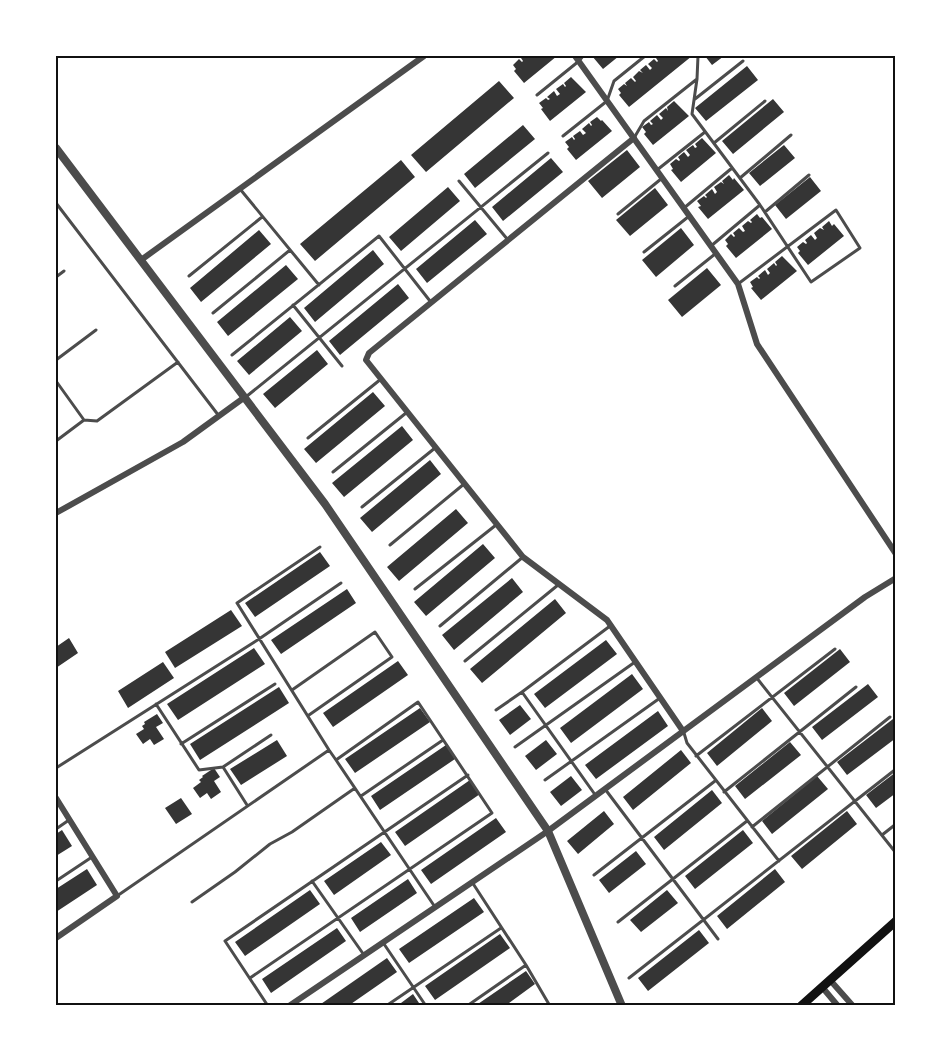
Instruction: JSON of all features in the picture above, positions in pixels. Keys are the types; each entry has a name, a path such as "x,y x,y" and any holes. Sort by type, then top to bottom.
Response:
{"main road":[{"path":"801,1005 896,921"}],"street":[{"path":"141,260 424,56"},
{"path":"579,57 607,101 738,284 757,344 896,554"},
{"path":"634,138 369,352 366,360 523,557 607,620 683,731"},
{"path":"56,148 325,504 548,831 622,1005"},
{"path":"56,513 183,442 245,397"},
{"path":"289,1005 548,831 865,597 896,578"},
{"path":"56,798 117,896 56,936"},
{"path":"830,980 852,1005"},
{"path":"822,987 838,1005"}],"lane":[{"path":"563,136 607,101 614,81 645,56"},
{"path":"698,56 698,79 692,114 765,212 788,246 811,282 860,248 836,210 788,246 738,284"},
{"path":"537,95 579,57"},
{"path":"695,99 742,62"},
{"path":"634,138 644,121 698,79"},
{"path":"714,143 765,101"},
{"path":"657,170 705,132"},
{"path":"740,178 791,135"},
{"path":"245,397 548,153"},
{"path":"684,208 732,168"},
{"path":"765,212 809,175"},
{"path":"618,214 663,178"},
{"path":"459,181 508,240"},
{"path":"240,189 319,285"},
{"path":"56,203 219,416"},
{"path":"711,246 760,205"},
{"path":"189,276 263,216"},
{"path":"644,252 689,216"},
{"path":"232,355 379,236 431,302"},
{"path":"213,313 290,250"},
{"path":"675,286 716,253"},
{"path":"56,277 64,271"},
{"path":"293,305 342,366"},
{"path":"56,360 96,330"},
{"path":"56,441 84,420 97,421 177,362"},
{"path":"308,438 381,379"},
{"path":"56,381 84,420"},
{"path":"333,472 407,412"},
{"path":"362,507 436,448"},
{"path":"390,544 464,484"},
{"path":"415,589 497,524"},
{"path":"320,547 237,603 329,750 435,907"},
{"path":"440,626 523,557"},
{"path":"56,768 259,639 341,583"},
{"path":"465,661 558,585"},
{"path":"496,710 610,626"},
{"path":"292,690 375,633 392,657 308,716"},
{"path":"696,756 835,649"},
{"path":"515,747 635,662"},
{"path":"756,677 896,853"},
{"path":"182,744 275,684"},
{"path":"724,792 856,687"},
{"path":"522,692 596,796"},
{"path":"545,780 660,698"},
{"path":"250,978 492,813 417,702 336,760"},
{"path":"156,704 198,770 223,766 271,735"},
{"path":"752,827 890,717"},
{"path":"683,731 687,743 715,782 779,861"},
{"path":"361,796 444,740"},
{"path":"117,896 329,750"},
{"path":"223,766 248,806"},
{"path":"629,978 896,770"},
{"path":"268,1005 225,941 468,776"},
{"path":"594,875 715,782"},
{"path":"192,902 270,844 292,832 355,788"},
{"path":"605,789 718,939"},
{"path":"56,829 70,820"},
{"path":"618,922 747,821"},
{"path":"882,835 896,824"},
{"path":"56,880 93,856"},
{"path":"312,881 364,955"},
{"path":"472,882 526,964 549,1004 544,1005"},
{"path":"386,1005 502,927"},
{"path":"383,943 426,1005"},
{"path":"467,1005 526,964"}],"building":[{"path":"524,56 557,56 524,83 514,71 516,69 513,65 519,59 522,62 521,58"},
{"path":"592,56 619,56 603,69"},
{"path":"659,56 692,56 629,107 619,95 621,93 618,89 624,84 627,86 625,83 631,78 635,82 633,77 639,71 643,73 640,70 646,65 650,70 652,68 648,64 654,59 657,62 656,58"},
{"path":"705,56 724,56 712,65"},
{"path":"747,66 758,80 706,121 695,108"},
{"path":"571,77 586,92 550,121 539,103 546,98 550,99 547,97 554,91 557,96 560,94 556,89 563,84 565,87 564,83"},
{"path":"499,81 514,98 426,172 411,155"},
{"path":"773,99 784,112 733,154 722,141"},
{"path":"674,101 689,116 653,145 644,134 646,132 642,127 649,122 653,124 650,121 657,115 661,120 663,118 659,114 666,108 668,111 667,107"},
{"path":"597,117 612,131 576,160 567,149 569,147 565,142 572,137 574,140 573,136 580,131 583,135 586,133 582,129 589,123 591,126 590,122"},
{"path":"523,125 535,139 475,188 464,174"},
{"path":"702,138 716,153 681,182 671,170 673,169 670,164 676,159 679,161 678,157 684,152 688,157 690,155 686,150 693,145 697,147 695,144"},
{"path":"784,145 795,158 760,186 749,173"},
{"path":"627,150 640,167 602,198 588,181"},
{"path":"551,158 563,172 503,221 492,207"},
{"path":"401,160 415,177 315,261 300,244"},
{"path":"729,175 744,190 708,219 698,207 701,206 697,201 704,196 706,198 705,195 712,189 715,194 717,192 714,187 721,182 724,184 722,181"},
{"path":"810,177 821,191 786,219 775,205"},
{"path":"448,187 460,201 401,251 389,237"},
{"path":"655,188 668,205 630,236 616,220"},
{"path":"757,214 772,229 736,258 726,246 728,244 725,240 731,234 734,237 733,233 739,228 745,231 742,226 748,221 751,223 750,220"},
{"path":"475,220 487,234 427,283 416,269"},
{"path":"829,221 844,236 808,265 798,253 800,251 797,247 803,242 806,244 805,240 811,235 815,240 817,238 814,233 820,228 824,230 822,227"},
{"path":"681,228 694,245 656,277 642,260"},
{"path":"259,230 271,244 201,302 190,288"},
{"path":"373,250 384,264 315,322 304,308"},
{"path":"782,256 797,271 761,300 751,288 753,287 750,282 757,277 759,279 758,276 765,270 768,275 770,273 767,269 774,263 776,266 775,262"},
{"path":"286,265 298,279 228,336 217,322"},
{"path":"707,268 721,285 682,317 668,300"},
{"path":"398,284 409,298 340,355 329,341"},
{"path":"290,317 302,331 249,375 237,361"},
{"path":"317,350 328,364 275,408 263,394"},
{"path":"373,392 385,406 316,463 304,449"},
{"path":"402,426 413,440 344,497 332,483"},
{"path":"430,460 441,474 372,532 360,518"},
{"path":"456,509 468,523 399,581 387,567"},
{"path":"483,544 495,558 426,616 414,602"},
{"path":"320,552 330,566 255,617 245,603"},
{"path":"512,578 523,592 454,650 442,635"},
{"path":"347,589 356,603 281,654 271,640"},
{"path":"555,599 566,613 482,683 470,669"},
{"path":"231,610 242,626 175,668 165,652"},
{"path":"69,638 78,653 56,668 56,647"},
{"path":"606,640 617,654 545,708 534,694"},
{"path":"254,648 265,664 178,720 167,704"},
{"path":"840,649 850,662 794,706 784,693"},
{"path":"398,661 408,675 333,727 323,713"},
{"path":"163,662 174,678 128,708 118,691"},
{"path":"632,674 643,689 571,743 560,728"},
{"path":"868,684 878,697 822,740 812,727"},
{"path":"279,687 289,703 200,760 190,744"},
{"path":"520,705 531,719 510,735 499,720"},
{"path":"420,708 430,722 355,773 345,759"},
{"path":"762,708 772,721 717,766 707,753"},
{"path":"658,711 668,726 596,779 585,765"},
{"path":"157,714 163,723 156,727 164,739 154,745 150,739 143,744 136,734 144,729 142,726 144,722"},
{"path":"893,719 896,722 896,738 847,775 837,762"},
{"path":"277,740 287,756 241,785 230,769"},
{"path":"546,740 557,754 536,770 525,756"},
{"path":"790,742 801,755 745,799 735,786"},
{"path":"446,745 455,759 380,810 371,796"},
{"path":"681,750 691,763 633,810 623,797"},
{"path":"214,768 220,777 214,781 221,792 211,799 207,793 200,798 193,788 201,782 199,780 202,776"},
{"path":"896,772 896,793 876,808 866,795"},
{"path":"571,776 582,790 561,806 550,792"},
{"path":"817,776 828,789 772,834 762,821"},
{"path":"470,780 480,794 405,846 395,832"},
{"path":"712,790 722,803 664,850 654,837"},
{"path":"181,798 192,814 176,824 165,808"},
{"path":"604,811 614,824 578,854 567,841"},
{"path":"847,811 857,824 802,869 791,856"},
{"path":"496,818 506,832 431,884 421,870"},
{"path":"62,830 72,846 56,856 56,834"},
{"path":"743,830 753,843 695,889 685,876"},
{"path":"381,842 391,855 334,895 324,881"},
{"path":"636,851 646,864 609,893 599,880"},
{"path":"87,869 97,885 56,912 56,889"},
{"path":"775,869 785,882 727,929 717,916"},
{"path":"408,879 417,893 360,932 351,918"},
{"path":"310,890 320,904 245,956 235,942"},
{"path":"667,890 678,903 641,932 630,920"},
{"path":"474,898 484,912 409,963 399,949"},
{"path":"337,928 346,941 271,993 262,979"},
{"path":"699,930 709,943 648,991 638,978"},
{"path":"500,934 510,948 435,1000 425,986"},
{"path":"387,958 397,972 348,1006 318,1006"},
{"path":"526,971 535,984 505,1006 475,1006"},
{"path":"413,994 421,1006 397,1006"}]}
